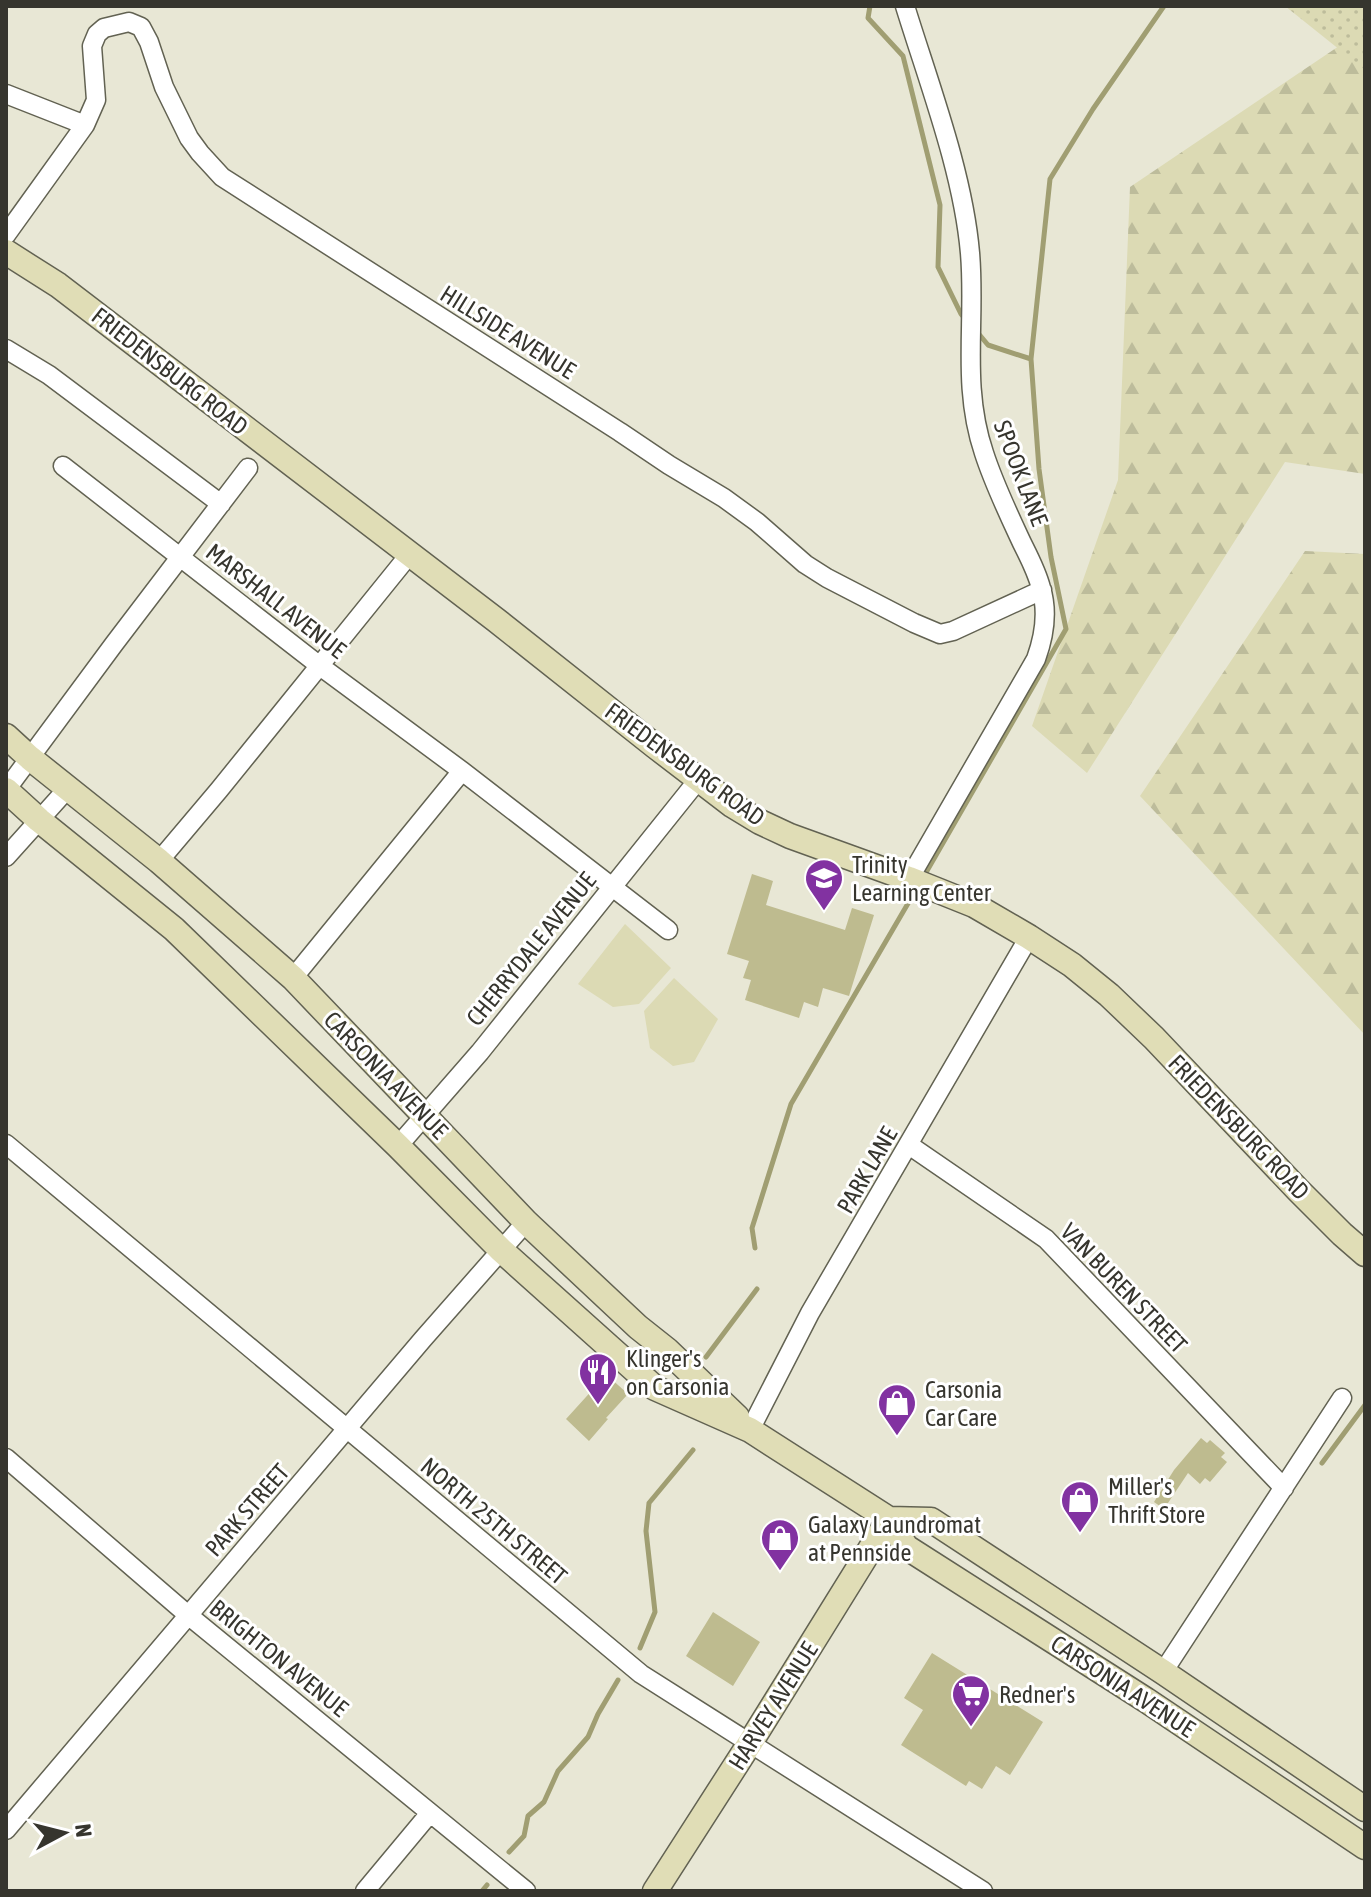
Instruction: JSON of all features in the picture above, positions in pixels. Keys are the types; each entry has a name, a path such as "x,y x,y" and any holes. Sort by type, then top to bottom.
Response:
{"street":[{"name":"SPOOK LANE","path":"905,6 952,158 964,210 970,252 972,304 969,362 977,429 995,486 1042,590 1044,622 1036,659 909,879"},
{"name":"HILLSIDE AVENUE","path":"85,125 96,100 92,46 97,34 104,28 129,22 141,27 189,138 222,177 724,498 816,571 940,634 1042,590"},
{"path":"6,94 85,125 6,235"},
{"name":"FRIEDENSBURG ROAD","path":"6,252 58,285 496,620 698,780 760,822 974,905 1072,965 1154,1038 1298,1190 1365,1254"},
{"name":"MARSHALL AVENUE","path":"6,349 49,375 221,504"},
{"name":"MARSHALL AVENUE","path":"63,466 668,930"},
{"path":"6,790 248,468"},
{"path":"159,861 409,555"},
{"name":"CARSONIA AVENUE","path":"6,736 159,861 293,978 526,1222 750,1430"},
{"path":"293,978 462,771"},
{"name":"CHERRYDALE AVENUE","path":"398,1146 480,1052 698,780"},
{"path":"6,857 68,788"},
{"name":"CARSONIA AVENUE","path":"6,790 174,929 501,1250 655,1388 750,1430 889,1519 906,1547 1146,1700 1365,1847"},
{"name":"PARK LANE","path":"750,1430 810,1313 1029,937"},
{"name":"NORTH 25TH STREET","path":"6,1144 641,1674 983,1891"},
{"name":"VAN BUREN STREET","path":"909,1145 1046,1239 1284,1488"},
{"name":"PARK STREET","path":"8,1823 526,1222"},
{"path":"1163,1672 1342,1398"},
{"name":"BRIGHTON AVENUE","path":"6,1458 188,1615 526,1891"},
{"name":"CARSONIA AVENUE","path":"889,1519 931,1520 1365,1809"},
{"name":"HARVEY AVENUE","path":"655,1891 889,1519"},
{"path":"365,1891 430,1813"}],"green space":[{"path":"1285,6 1365,6 1365,70"},
{"path":"1365,6 1365,474 1285,462 1087,773 1032,726 1118,480 1130,187 1345,42"},
{"path":"1305,551 1365,554 1365,1035 1140,796"},
{"path":"625,924 671,968 639,1004 613,1007 578,984"},
{"path":"674,978 718,1019 694,1062 673,1066 650,1048 644,1011"}],"building":[{"path":"752,874 773,881 766,905 845,930 852,908 874,915 849,996 823,988 818,1007 804,1002 799,1018 745,1000 751,980 743,978 749,961 727,954"},
{"name":"Klinger's on Carsonia","path":"605,1376 628,1394 589,1441 566,1419"},
{"path":"1201,1438 1207,1443 1210,1440 1225,1453 1221,1457 1227,1462 1210,1482 1205,1478 1200,1484 1188,1473 1164,1509 1154,1502 1174,1470"},
{"path":"713,1612 760,1642 733,1686 686,1656"},
{"path":"932,1653 1043,1722 1010,1775 996,1766 982,1789 969,1781 966,1786 901,1745 923,1710 904,1698"}],"waterway":[{"path":"870,6 868,18 903,56 940,205 938,267 966,320"},
{"path":"1031,359 1050,179 1093,109 1164,6"},
{"path":"924,876 1066,629 1051,557 1039,469 1031,359 988,345 978,333"},
{"path":"755,1248 752,1228 791,1104 917,888"},
{"path":"706,1357 757,1289"},
{"path":"1322,1463 1365,1405"},
{"path":"640,1648 655,1612 646,1531 649,1503 693,1450"},
{"path":"509,1852 524,1836 528,1816 544,1802 558,1771 588,1737 618,1680"},
{"path":"482,1891 487,1885"}],"place":[{"name":"Trinity Learning Center","path":"824,912"},
{"name":"Klinger's on Carsonia","path":"598,1406"},
{"name":"Carsonia Car Care","path":"897,1437"},
{"name":"Miller's Thrift Store","path":"1080,1534"},
{"name":"Galaxy Laundromat at Pennside","path":"780,1572"},
{"name":"Redner's","path":"971,1728"}]}
